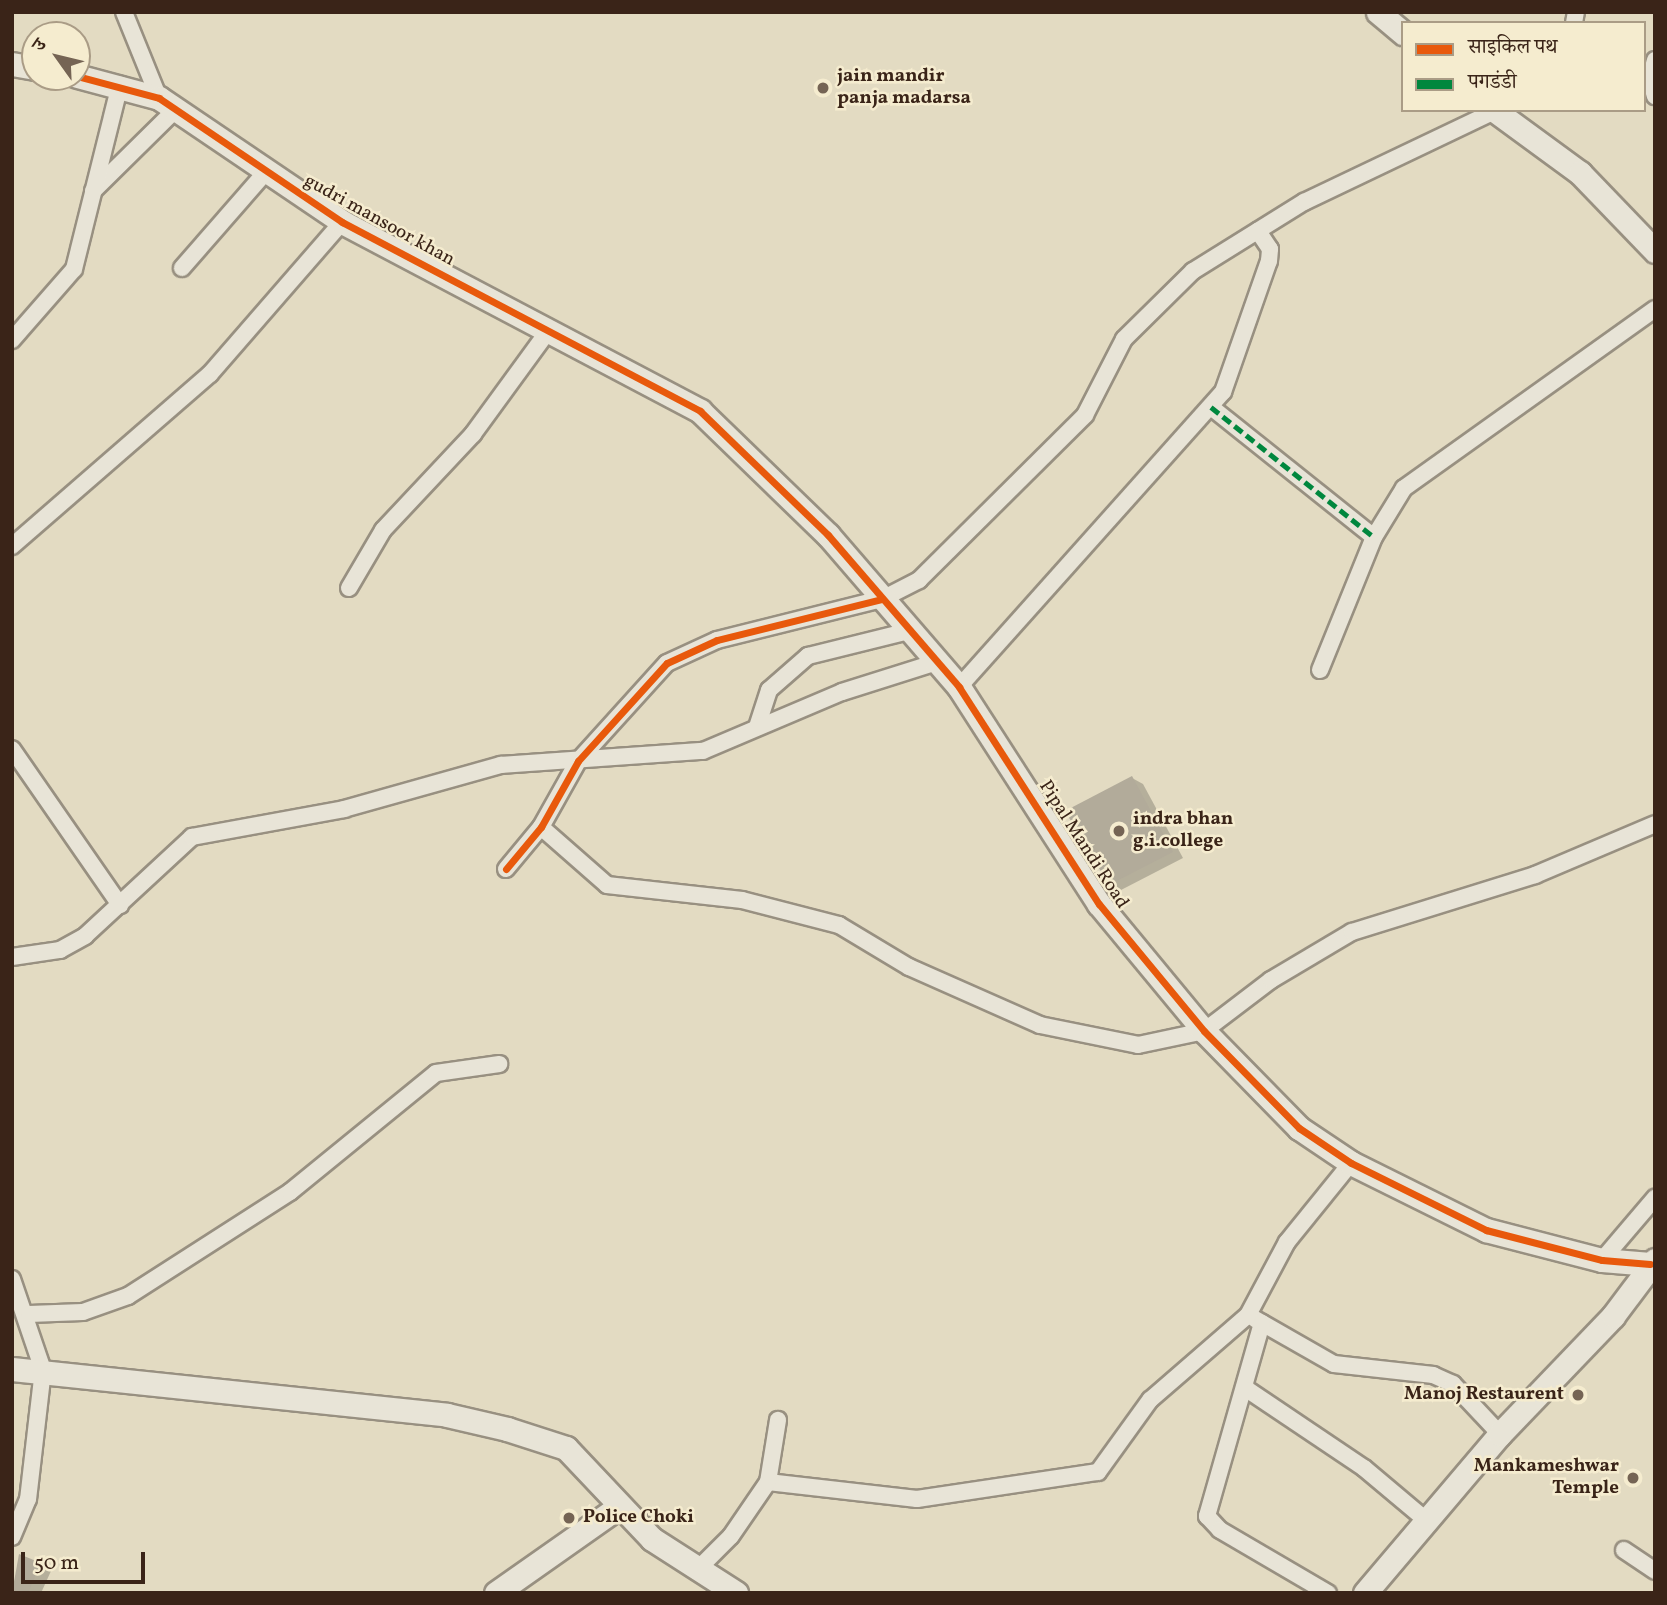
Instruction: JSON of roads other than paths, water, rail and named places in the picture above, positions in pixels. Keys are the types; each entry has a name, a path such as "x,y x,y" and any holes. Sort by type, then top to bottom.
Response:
{"street":[{"path":"93,191 167,104 124,12"},
{"path":"1378,12 1401,31"},
{"path":"1655,60 1650,79 1655,96"},
{"name":"gudri mansoor khan","path":"91,79 120,85 167,104 265,173 342,222 548,331 671,390"},
{"path":"12,340 74,269 120,85"},
{"path":"506,869 541,827 578,761 650,678 688,651 882,598 941,566 1028,478 1092,405 1114,356 1142,318 1193,271 1304,202 1493,112"},
{"path":"1496,112 1580,173 1655,251"},
{"path":"182,268 265,173"},
{"path":"12,546 210,373 342,222"},
{"path":"959,687 1210,407 1228,383 1269,261 1270,249 1258,231"},
{"path":"1320,670 1374,537 1419,472 1655,309"},
{"path":"349,588 383,530 473,434 548,331"},
{"name":"Pipal Mandi Road","path":"671,390 828,535 959,687 1099,904 1204,1031 1299,1128 1351,1163 1486,1230 1602,1260 1652,1262"},
{"path":"1210,407 1374,537"},
{"path":"757,727 769,690 808,656 909,631"},
{"path":"12,957 60,950 120,905 192,837 344,809 501,765 578,761 619,752 703,751 757,727 937,662"},
{"path":"12,750 120,905"},
{"path":"541,827 607,886 742,900 839,925 909,967 1040,1025 1138,1045 1204,1031 1271,980 1352,932 1522,880 1655,824"},
{"path":"29,1314 83,1312 128,1296 290,1192 436,1073 499,1064"},
{"path":"1328,1593 1220,1530 1207,1516 1248,1390 1255,1320 1287,1242 1351,1163"},
{"path":"1602,1260 1655,1198"},
{"path":"1365,1593 1500,1434 1613,1316 1652,1262"},
{"path":"12,1279 29,1314 43,1370 28,1499 12,1536"},
{"path":"1255,1320 1334,1364 1433,1376 1453,1384 1500,1434"},
{"path":"768,1482 917,1499 1098,1472 1150,1401 1255,1320"},
{"path":"12,1369 43,1370 447,1415 507,1429 566,1448 617,1508 696,1571 736,1593"},
{"path":"1248,1390 1364,1468 1426,1520"},
{"path":"696,1571 731,1536 768,1482 778,1420"},
{"path":"499,1592 617,1508"},
{"path":"1624,1550 1655,1571"}],"place":[{"name":"jain mandir panja madarsa","path":"823,88"},
{"name":"indra bhan g.i.college","path":"1119,831"},
{"name":"Manoj Restaurent","path":"1578,1395"},
{"name":"Mankameshwar Temple","path":"1633,1478"},
{"name":"Police Choki","path":"569,1518"}]}
